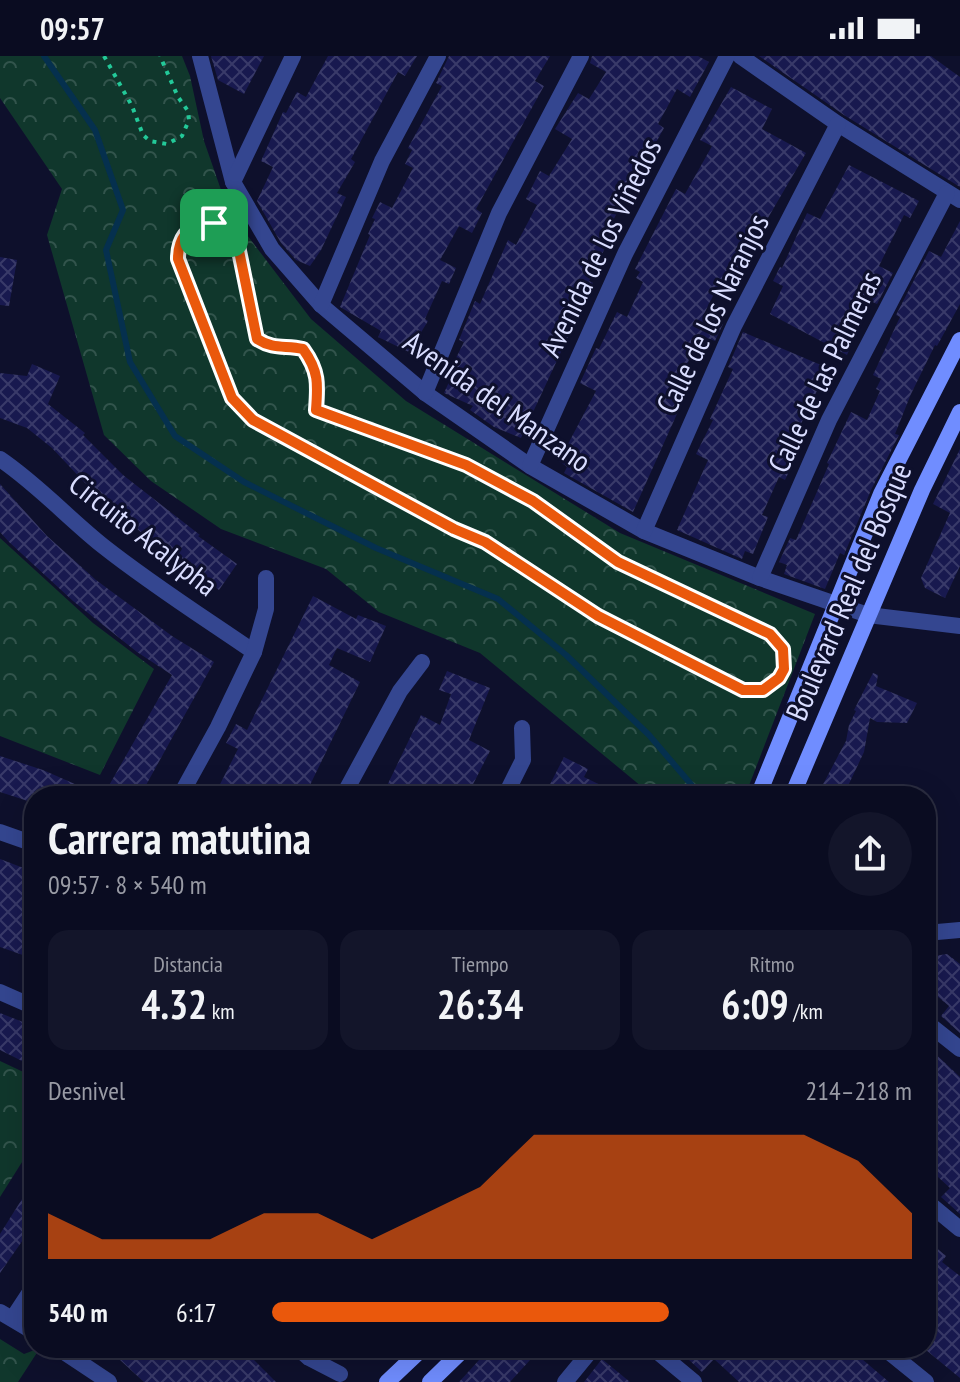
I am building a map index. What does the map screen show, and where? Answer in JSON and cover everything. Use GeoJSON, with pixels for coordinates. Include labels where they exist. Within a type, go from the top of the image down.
{"type":"FeatureCollection","features":[{"type":"Feature","properties":{"kind":"street","name":"Avenida del Manzano"},"geometry":{"type":"LineString","coordinates":[[200,56],[233,182],[272,249],[321,305],[425,393],[530,466],[644,531],[760,578],[868,615],[960,626]]}},
{"type":"Feature","properties":{"kind":"street"},"geometry":{"type":"LineString","coordinates":[[233,182],[293,56]]}},
{"type":"Feature","properties":{"kind":"street"},"geometry":{"type":"LineString","coordinates":[[321,305],[382,161],[438,56]]}},
{"type":"Feature","properties":{"kind":"street"},"geometry":{"type":"LineString","coordinates":[[425,393],[499,213],[581,56]]}},
{"type":"Feature","properties":{"kind":"street","name":"Avenida de los Viñedos"},"geometry":{"type":"LineString","coordinates":[[530,466],[625,254],[727,56]]}},
{"type":"Feature","properties":{"kind":"street"},"geometry":{"type":"LineString","coordinates":[[740,56],[838,124],[953,196]]}},
{"type":"Feature","properties":{"kind":"street","name":"Calle de los Naranjos"},"geometry":{"type":"LineString","coordinates":[[644,531],[734,326],[838,124]]}},
{"type":"Feature","properties":{"kind":"street","name":"Calle de las Palmeras"},"geometry":{"type":"LineString","coordinates":[[760,578],[829,420],[953,196]]}},
{"type":"Feature","properties":{"kind":"street","name":"Boulevard Real del Bosque"},"geometry":{"type":"LineString","coordinates":[[762,786],[881,494],[960,340]]}},
{"type":"Feature","properties":{"kind":"street","name":"Boulevard Real del Bosque"},"geometry":{"type":"LineString","coordinates":[[796,786],[922,490],[960,412]]}},
{"type":"Feature","properties":{"kind":"street","name":"Circuito Acalypha"},"geometry":{"type":"LineString","coordinates":[[0,459],[133,569],[254,652]]}},
{"type":"Feature","properties":{"kind":"street"},"geometry":{"type":"LineString","coordinates":[[185,786],[254,652],[266,609],[266,578]]}},
{"type":"Feature","properties":{"kind":"street"},"geometry":{"type":"LineString","coordinates":[[348,786],[400,691],[422,662]]}},
{"type":"Feature","properties":{"kind":"street"},"geometry":{"type":"LineString","coordinates":[[510,786],[523,760],[522,728]]}},
{"type":"Feature","properties":{"kind":"street"},"geometry":{"type":"LineString","coordinates":[[0,832],[24,840]]}},
{"type":"Feature","properties":{"kind":"street"},"geometry":{"type":"LineString","coordinates":[[936,932],[960,930]]}},
{"type":"Feature","properties":{"kind":"street"},"geometry":{"type":"LineString","coordinates":[[0,992],[24,1003]]}},
{"type":"Feature","properties":{"kind":"street"},"geometry":{"type":"LineString","coordinates":[[936,1030],[960,1049]]}},
{"type":"Feature","properties":{"kind":"street"},"geometry":{"type":"LineString","coordinates":[[936,1209],[960,1229]]}},
{"type":"Feature","properties":{"kind":"street"},"geometry":{"type":"LineString","coordinates":[[24,1296],[6,1315],[24,1326]]}},
{"type":"Feature","properties":{"kind":"street"},"geometry":{"type":"LineString","coordinates":[[73,1358],[109,1382]]}},
{"type":"Feature","properties":{"kind":"street"},"geometry":{"type":"LineString","coordinates":[[309,1358],[340,1374]]}},
{"type":"Feature","properties":{"kind":"street"},"geometry":{"type":"LineString","coordinates":[[387,1382],[412,1358]]}},
{"type":"Feature","properties":{"kind":"street"},"geometry":{"type":"LineString","coordinates":[[430,1382],[455,1358]]}},
{"type":"Feature","properties":{"kind":"street"},"geometry":{"type":"LineString","coordinates":[[565,1382],[585,1358]]}},
{"type":"Feature","properties":{"kind":"street"},"geometry":{"type":"LineString","coordinates":[[665,1358],[694,1382]]}},
{"type":"Feature","properties":{"kind":"street"},"geometry":{"type":"LineString","coordinates":[[896,1358],[926,1382]]}},
{"type":"Feature","properties":{"kind":"path"},"geometry":{"type":"LineString","coordinates":[[104,56],[132,106],[143,135],[150,141],[167,144],[182,136],[189,120],[188,111],[178,97],[160,56]]}},
{"type":"Feature","properties":{"kind":"path"},"geometry":{"type":"LineString","coordinates":[[204,223],[214,223],[232,232],[240,250],[257,339],[271,348],[290,346],[303,349],[314,365],[318,382],[316,410],[466,465],[533,501],[618,562],[770,634],[783,649],[784,669],[779,678],[763,690],[743,690],[598,616],[478,538],[454,529],[253,420],[232,398],[178,259],[181,239],[195,226],[204,223]]}},
{"type":"Feature","properties":{"kind":"green space"},"geometry":{"type":"Polygon","coordinates":[[[0,56],[182,56],[190,76],[204,141],[228,210],[311,319],[406,401],[620,533],[815,614],[749,786],[641,786],[480,653],[379,612],[326,569],[221,529],[151,481],[104,435],[47,235],[62,189],[0,98],[0,56]]]}},
{"type":"Feature","properties":{"kind":"green space"},"geometry":{"type":"Polygon","coordinates":[[[0,538],[93,623],[154,669],[100,775],[0,736],[0,538]]]}},
{"type":"Feature","properties":{"kind":"green space"},"geometry":{"type":"Polygon","coordinates":[[[0,1061],[24,1072],[24,1159],[0,1197],[0,1061]]]}},
{"type":"Feature","properties":{"kind":"green space"},"geometry":{"type":"Polygon","coordinates":[[[0,1339],[24,1354],[24,1358],[34,1358],[18,1382],[0,1382],[0,1339]]]}},
{"type":"Feature","properties":{"kind":"building"},"geometry":{"type":"Polygon","coordinates":[[[211,56],[264,56],[244,94],[218,80],[211,56]]]}},
{"type":"Feature","properties":{"kind":"building"},"geometry":{"type":"Polygon","coordinates":[[[328,56],[417,56],[405,76],[398,72],[351,159],[355,162],[337,193],[346,197],[310,266],[296,260],[281,243],[257,201],[273,167],[261,161],[283,112],[286,113],[297,92],[306,97],[328,56]]]}},
{"type":"Feature","properties":{"kind":"building"},"geometry":{"type":"Polygon","coordinates":[[[449,56],[550,56],[535,81],[544,86],[476,209],[482,213],[472,233],[459,226],[440,260],[456,268],[449,284],[442,281],[425,319],[428,321],[409,352],[378,337],[381,331],[340,307],[370,235],[375,219],[372,218],[380,202],[392,208],[413,168],[405,164],[412,150],[408,148],[442,86],[436,83],[449,56]]]}},
{"type":"Feature","properties":{"kind":"building"},"geometry":{"type":"Polygon","coordinates":[[[592,56],[698,56],[709,62],[690,97],[677,89],[658,124],[664,128],[611,224],[620,229],[610,251],[605,248],[589,281],[593,283],[521,438],[494,427],[470,410],[473,406],[444,393],[459,360],[456,358],[464,342],[459,340],[475,301],[480,304],[508,240],[516,245],[537,205],[526,199],[540,171],[549,176],[572,139],[555,129],[578,93],[589,99],[606,72],[590,63],[592,56]]]}},
{"type":"Feature","properties":{"kind":"building"},"geometry":{"type":"Polygon","coordinates":[[[759,56],[931,56],[960,77],[960,187],[844,115],[759,56]]]}},
{"type":"Feature","properties":{"kind":"building"},"geometry":{"type":"Polygon","coordinates":[[[731,87],[772,109],[762,129],[806,153],[735,274],[741,276],[732,293],[718,286],[703,316],[723,324],[715,341],[700,335],[684,371],[694,376],[633,512],[564,473],[567,467],[559,461],[596,391],[580,383],[596,348],[599,349],[617,312],[627,317],[643,282],[636,278],[640,272],[635,269],[676,189],[685,194],[712,146],[700,140],[731,87]]]}},
{"type":"Feature","properties":{"kind":"building"},"geometry":{"type":"Polygon","coordinates":[[[849,165],[919,201],[910,218],[904,215],[879,266],[893,273],[877,304],[870,301],[847,355],[770,314],[783,286],[773,281],[807,213],[820,219],[849,165]]]}},
{"type":"Feature","properties":{"kind":"building"},"geometry":{"type":"Polygon","coordinates":[[[960,221],[960,304],[911,394],[895,434],[899,435],[871,490],[844,555],[840,553],[825,589],[784,574],[787,565],[779,562],[790,538],[796,540],[851,412],[867,420],[880,391],[876,389],[881,379],[873,375],[900,317],[896,315],[929,251],[941,257],[960,221]]]}},
{"type":"Feature","properties":{"kind":"building"},"geometry":{"type":"Polygon","coordinates":[[[0,257],[17,260],[9,306],[0,305],[0,257]]]}},
{"type":"Feature","properties":{"kind":"building"},"geometry":{"type":"Polygon","coordinates":[[[743,332],[828,368],[784,459],[793,463],[785,480],[779,477],[762,515],[768,517],[753,554],[745,551],[742,559],[677,530],[708,460],[696,454],[733,369],[728,367],[743,332]]]}},
{"type":"Feature","properties":{"kind":"building"},"geometry":{"type":"Polygon","coordinates":[[[32,364],[60,376],[48,404],[85,433],[83,435],[123,475],[237,564],[219,590],[122,517],[52,448],[27,428],[0,418],[0,373],[27,376],[32,364]]]}},
{"type":"Feature","properties":{"kind":"building"},"geometry":{"type":"Polygon","coordinates":[[[960,449],[960,566],[945,598],[925,588],[921,578],[950,513],[933,504],[960,449]]]}},
{"type":"Feature","properties":{"kind":"building"},"geometry":{"type":"Polygon","coordinates":[[[0,484],[47,536],[96,580],[172,636],[214,662],[146,786],[109,786],[172,675],[137,652],[73,601],[0,532],[0,484]]]}},
{"type":"Feature","properties":{"kind":"building"},"geometry":{"type":"Polygon","coordinates":[[[313,596],[356,619],[358,615],[386,626],[370,662],[337,648],[329,665],[360,682],[309,786],[219,786],[238,749],[226,743],[236,724],[247,730],[313,596]]]}},
{"type":"Feature","properties":{"kind":"building"},"geometry":{"type":"Polygon","coordinates":[[[447,671],[490,688],[469,740],[490,751],[472,786],[387,786],[421,715],[440,725],[451,694],[439,690],[447,671]]]}},
{"type":"Feature","properties":{"kind":"building"},"geometry":{"type":"Polygon","coordinates":[[[873,673],[878,675],[876,686],[917,703],[907,723],[877,722],[870,718],[864,752],[848,786],[822,786],[846,741],[854,710],[873,673]]]}},
{"type":"Feature","properties":{"kind":"building"},"geometry":{"type":"Polygon","coordinates":[[[0,756],[79,786],[24,786],[24,800],[0,792],[0,756]]]}},
{"type":"Feature","properties":{"kind":"building"},"geometry":{"type":"Polygon","coordinates":[[[564,757],[588,769],[584,777],[602,786],[549,786],[564,757]]]}},
{"type":"Feature","properties":{"kind":"building"},"geometry":{"type":"Polygon","coordinates":[[[0,859],[24,868],[24,955],[0,947],[0,859]]]}},
{"type":"Feature","properties":{"kind":"building"},"geometry":{"type":"Polygon","coordinates":[[[947,954],[960,964],[960,1033],[941,1016],[949,1006],[936,995],[936,956],[947,954]]]}},
{"type":"Feature","properties":{"kind":"building"},"geometry":{"type":"Polygon","coordinates":[[[0,1013],[24,1022],[24,1062],[0,1050],[0,1013]]]}},
{"type":"Feature","properties":{"kind":"building"},"geometry":{"type":"Polygon","coordinates":[[[936,1054],[960,1077],[960,1214],[941,1197],[950,1188],[936,1175],[936,1054]]]}},
{"type":"Feature","properties":{"kind":"building"},"geometry":{"type":"Polygon","coordinates":[[[24,1196],[24,1238],[0,1273],[0,1234],[24,1196]]]}},
{"type":"Feature","properties":{"kind":"building"},"geometry":{"type":"Polygon","coordinates":[[[936,1248],[946,1256],[942,1262],[960,1276],[960,1378],[936,1358],[936,1248]]]}},
{"type":"Feature","properties":{"kind":"building"},"geometry":{"type":"Polygon","coordinates":[[[118,1358],[252,1358],[276,1382],[144,1382],[118,1358]]]}},
{"type":"Feature","properties":{"kind":"building"},"geometry":{"type":"Polygon","coordinates":[[[481,1358],[532,1358],[510,1382],[459,1382],[481,1358]]]}},
{"type":"Feature","properties":{"kind":"building"},"geometry":{"type":"Polygon","coordinates":[[[861,1358],[889,1382],[739,1382],[714,1359],[702,1372],[688,1359],[861,1358]]]}},
{"type":"Feature","properties":{"kind":"building"},"geometry":{"type":"Polygon","coordinates":[[[602,1359],[630,1382],[584,1382],[602,1359]]]}},
{"type":"Feature","properties":{"kind":"waterway"},"geometry":{"type":"LineString","coordinates":[[44,56],[95,130],[123,210],[106,250],[130,362],[175,436],[244,482],[376,548],[498,599],[566,655],[649,735],[692,786]]}},
{"type":"Feature","properties":{"kind":"route"},"geometry":{"type":"LineString","coordinates":[[204,223],[214,223],[232,232],[237,241],[257,339],[271,348],[290,346],[303,349],[314,365],[318,382],[316,410],[466,465],[533,501],[618,562],[770,634],[783,649],[784,669],[779,678],[763,690],[743,690],[598,616],[471,534],[454,529],[253,420],[232,398],[178,259],[181,239],[187,231],[204,223]]}}]}
